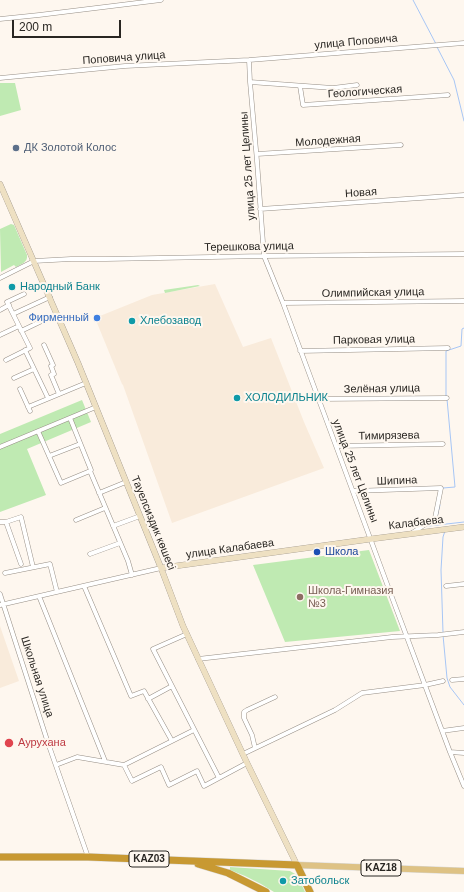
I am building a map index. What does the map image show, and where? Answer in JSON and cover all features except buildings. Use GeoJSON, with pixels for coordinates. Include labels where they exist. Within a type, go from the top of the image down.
{"type":"FeatureCollection","features":[{"type":"Feature","properties":{"kind":"highway","name":"KАZ03"},"geometry":{"type":"LineString","coordinates":[[0,857],[88,857],[297,865]]}},
{"type":"Feature","properties":{"kind":"highway","name":"KАZ03"},"geometry":{"type":"LineString","coordinates":[[189,861],[228,873],[266,892]]}},
{"type":"Feature","properties":{"kind":"highway"},"geometry":{"type":"LineString","coordinates":[[297,865],[310,892]]}},
{"type":"Feature","properties":{"kind":"main road","name":"KAZ18"},"geometry":{"type":"LineString","coordinates":[[297,865],[464,871]]}},
{"type":"Feature","properties":{"kind":"street"},"geometry":{"type":"LineString","coordinates":[[0,19],[161,0]]}},
{"type":"Feature","properties":{"kind":"street","name":"улица Поповича"},"geometry":{"type":"LineString","coordinates":[[249,60],[464,43]]}},
{"type":"Feature","properties":{"kind":"street","name":"Поповича улица"},"geometry":{"type":"LineString","coordinates":[[0,78],[125,66],[249,60]]}},
{"type":"Feature","properties":{"kind":"street","name":"улица 25 лет Целины"},"geometry":{"type":"LineString","coordinates":[[249,60],[264,256],[464,786]]}},
{"type":"Feature","properties":{"kind":"street","name":"Геологическая"},"geometry":{"type":"LineString","coordinates":[[250,82],[333,88],[357,85]]}},
{"type":"Feature","properties":{"kind":"street","name":"Геологическая"},"geometry":{"type":"LineString","coordinates":[[300,86],[303,105],[448,95]]}},
{"type":"Feature","properties":{"kind":"street","name":"Молодежная"},"geometry":{"type":"LineString","coordinates":[[256,154],[401,145]]}},
{"type":"Feature","properties":{"kind":"street","name":"Тауелсиздик көшесі"},"geometry":{"type":"LineString","coordinates":[[0,184],[50,297],[96,407],[187,634],[247,763],[297,865]]}},
{"type":"Feature","properties":{"kind":"street","name":"Новая"},"geometry":{"type":"LineString","coordinates":[[260,209],[464,196]]}},
{"type":"Feature","properties":{"kind":"street","name":"Терешкова улица"},"geometry":{"type":"LineString","coordinates":[[34,261],[71,259],[464,254]]}},
{"type":"Feature","properties":{"kind":"street"},"geometry":{"type":"LineString","coordinates":[[0,278],[34,261]]}},
{"type":"Feature","properties":{"kind":"street"},"geometry":{"type":"LineString","coordinates":[[6,360],[30,348],[7,302],[24,294]]}},
{"type":"Feature","properties":{"kind":"street"},"geometry":{"type":"LineString","coordinates":[[13,314],[50,297]]}},
{"type":"Feature","properties":{"kind":"street","name":"Олимпийская улица"},"geometry":{"type":"LineString","coordinates":[[283,303],[464,301]]}},
{"type":"Feature","properties":{"kind":"street"},"geometry":{"type":"LineString","coordinates":[[0,310],[9,305]]}},
{"type":"Feature","properties":{"kind":"street"},"geometry":{"type":"LineString","coordinates":[[21,331],[44,320]]}},
{"type":"Feature","properties":{"kind":"street"},"geometry":{"type":"LineString","coordinates":[[0,335],[19,326]]}},
{"type":"Feature","properties":{"kind":"street"},"geometry":{"type":"LineString","coordinates":[[44,345],[52,365],[54,374],[51,375],[59,394]]}},
{"type":"Feature","properties":{"kind":"street","name":"Парковая улица"},"geometry":{"type":"LineString","coordinates":[[300,351],[448,348]]}},
{"type":"Feature","properties":{"kind":"street"},"geometry":{"type":"LineString","coordinates":[[25,350],[48,398]]}},
{"type":"Feature","properties":{"kind":"street"},"geometry":{"type":"LineString","coordinates":[[14,378],[34,369]]}},
{"type":"Feature","properties":{"kind":"street"},"geometry":{"type":"LineString","coordinates":[[20,389],[29,409],[48,398],[86,383]]}},
{"type":"Feature","properties":{"kind":"street","name":"Зелёная улица"},"geometry":{"type":"LineString","coordinates":[[318,399],[446,398]]}},
{"type":"Feature","properties":{"kind":"street"},"geometry":{"type":"LineString","coordinates":[[0,447],[96,407]]}},
{"type":"Feature","properties":{"kind":"street"},"geometry":{"type":"LineString","coordinates":[[70,418],[105,508],[128,561],[132,575]]}},
{"type":"Feature","properties":{"kind":"street"},"geometry":{"type":"LineString","coordinates":[[38,431],[61,483],[90,471]]}},
{"type":"Feature","properties":{"kind":"street"},"geometry":{"type":"LineString","coordinates":[[49,456],[80,444]]}},
{"type":"Feature","properties":{"kind":"street","name":"Тимирязева"},"geometry":{"type":"LineString","coordinates":[[336,446],[443,444]]}},
{"type":"Feature","properties":{"kind":"street"},"geometry":{"type":"LineString","coordinates":[[99,493],[126,482]]}},
{"type":"Feature","properties":{"kind":"street","name":"Шипина"},"geometry":{"type":"LineString","coordinates":[[353,491],[441,488],[435,518],[411,534]]}},
{"type":"Feature","properties":{"kind":"street"},"geometry":{"type":"LineString","coordinates":[[76,520],[105,508]]}},
{"type":"Feature","properties":{"kind":"street"},"geometry":{"type":"LineString","coordinates":[[113,526],[140,516]]}},
{"type":"Feature","properties":{"kind":"street"},"geometry":{"type":"LineString","coordinates":[[0,522],[6,522],[21,517],[33,567]]}},
{"type":"Feature","properties":{"kind":"street"},"geometry":{"type":"LineString","coordinates":[[6,522],[21,564]]}},
{"type":"Feature","properties":{"kind":"street","name":"Калабаева"},"geometry":{"type":"LineString","coordinates":[[371,539],[464,527]]}},
{"type":"Feature","properties":{"kind":"street","name":"улица Калабаева"},"geometry":{"type":"LineString","coordinates":[[2,605],[161,568],[371,539]]}},
{"type":"Feature","properties":{"kind":"street"},"geometry":{"type":"LineString","coordinates":[[90,554],[120,543]]}},
{"type":"Feature","properties":{"kind":"street"},"geometry":{"type":"LineString","coordinates":[[5,574],[50,564],[57,592]]}},
{"type":"Feature","properties":{"kind":"street"},"geometry":{"type":"LineString","coordinates":[[446,586],[464,584]]}},
{"type":"Feature","properties":{"kind":"street"},"geometry":{"type":"LineString","coordinates":[[84,586],[131,696],[144,691],[172,741]]}},
{"type":"Feature","properties":{"kind":"street","name":"Школьная улица"},"geometry":{"type":"LineString","coordinates":[[0,594],[2,605],[88,857]]}},
{"type":"Feature","properties":{"kind":"street"},"geometry":{"type":"LineString","coordinates":[[39,596],[104,761]]}},
{"type":"Feature","properties":{"kind":"street"},"geometry":{"type":"LineString","coordinates":[[198,659],[392,638],[464,632]]}},
{"type":"Feature","properties":{"kind":"street"},"geometry":{"type":"LineString","coordinates":[[187,634],[153,649],[219,778]]}},
{"type":"Feature","properties":{"kind":"street"},"geometry":{"type":"LineString","coordinates":[[452,680],[464,679]]}},
{"type":"Feature","properties":{"kind":"street"},"geometry":{"type":"LineString","coordinates":[[243,754],[334,710],[362,693],[425,686],[444,681]]}},
{"type":"Feature","properties":{"kind":"street"},"geometry":{"type":"LineString","coordinates":[[148,699],[172,686]]}},
{"type":"Feature","properties":{"kind":"street"},"geometry":{"type":"LineString","coordinates":[[255,748],[252,735],[244,718],[244,712],[275,697]]}},
{"type":"Feature","properties":{"kind":"street"},"geometry":{"type":"LineString","coordinates":[[442,731],[464,728]]}},
{"type":"Feature","properties":{"kind":"street"},"geometry":{"type":"LineString","coordinates":[[56,764],[76,757],[124,765],[194,730]]}},
{"type":"Feature","properties":{"kind":"street"},"geometry":{"type":"LineString","coordinates":[[450,752],[464,754]]}},
{"type":"Feature","properties":{"kind":"street"},"geometry":{"type":"LineString","coordinates":[[124,765],[132,781],[161,767],[169,785],[198,771],[204,786],[247,763]]}},
{"type":"Feature","properties":{"kind":"shaded area"},"geometry":{"type":"Polygon","coordinates":[[[215,284],[243,347],[271,338],[324,468],[172,523],[123,385],[95,318],[152,295],[215,284]]]}},
{"type":"Feature","properties":{"kind":"shaded area"},"geometry":{"type":"Polygon","coordinates":[[[0,626],[19,681],[0,688],[0,626]]]}},
{"type":"Feature","properties":{"kind":"green space"},"geometry":{"type":"Polygon","coordinates":[[[0,83],[15,83],[21,110],[0,116],[0,83]]]}},
{"type":"Feature","properties":{"kind":"green space"},"geometry":{"type":"Polygon","coordinates":[[[11,224],[14,225],[27,257],[26,261],[22,264],[16,267],[14,265],[1,272],[0,229],[11,224]]]}},
{"type":"Feature","properties":{"kind":"green space"},"geometry":{"type":"Polygon","coordinates":[[[198,285],[200,286],[165,293],[164,290],[198,285]]]}},
{"type":"Feature","properties":{"kind":"green space"},"geometry":{"type":"Polygon","coordinates":[[[82,400],[91,422],[27,449],[46,495],[0,512],[0,434],[82,400]]]}},
{"type":"Feature","properties":{"kind":"green space"},"geometry":{"type":"Polygon","coordinates":[[[369,550],[400,631],[285,642],[253,565],[369,550]]]}},
{"type":"Feature","properties":{"kind":"green space"},"geometry":{"type":"Polygon","coordinates":[[[230,867],[290,871],[297,875],[305,892],[274,892],[245,876],[230,870],[230,867]]]}},
{"type":"Feature","properties":{"kind":"waterway"},"geometry":{"type":"LineString","coordinates":[[413,0],[436,44]]}},
{"type":"Feature","properties":{"kind":"waterway"},"geometry":{"type":"LineString","coordinates":[[437,47],[454,80],[464,121]]}},
{"type":"Feature","properties":{"kind":"waterway"},"geometry":{"type":"LineString","coordinates":[[446,396],[446,351],[461,346],[462,329],[464,328]]}},
{"type":"Feature","properties":{"kind":"waterway"},"geometry":{"type":"LineString","coordinates":[[443,488],[455,487],[447,399]]}},
{"type":"Feature","properties":{"kind":"waterway"},"geometry":{"type":"LineString","coordinates":[[437,517],[440,505]]}},
{"type":"Feature","properties":{"kind":"waterway"},"geometry":{"type":"LineString","coordinates":[[428,526],[432,522]]}},
{"type":"Feature","properties":{"kind":"waterway"},"geometry":{"type":"LineString","coordinates":[[429,526],[464,522]]}},
{"type":"Feature","properties":{"kind":"waterway"},"geometry":{"type":"LineString","coordinates":[[443,632],[441,570],[443,537],[445,531]]}},
{"type":"Feature","properties":{"kind":"waterway"},"geometry":{"type":"LineString","coordinates":[[443,635],[447,678],[450,687],[464,705]]}},
{"type":"Feature","properties":{"kind":"place","name":"ДК Золотой Колос"},"geometry":{"type":"Point","coordinates":[16,148]}},
{"type":"Feature","properties":{"kind":"place","name":"Народный Банк"},"geometry":{"type":"Point","coordinates":[12,287]}},
{"type":"Feature","properties":{"kind":"place","name":"Фирменный"},"geometry":{"type":"Point","coordinates":[97,318]}},
{"type":"Feature","properties":{"kind":"place","name":"Хлебозавод"},"geometry":{"type":"Point","coordinates":[132,321]}},
{"type":"Feature","properties":{"kind":"place","name":"ХОЛОДИЛЬНИК"},"geometry":{"type":"Point","coordinates":[237,398]}},
{"type":"Feature","properties":{"kind":"place","name":"Школа"},"geometry":{"type":"Point","coordinates":[317,552]}},
{"type":"Feature","properties":{"kind":"place","name":"Школа-Гимназия №3"},"geometry":{"type":"Point","coordinates":[300,597]}},
{"type":"Feature","properties":{"kind":"place","name":"Аурухана"},"geometry":{"type":"Point","coordinates":[9,743]}},
{"type":"Feature","properties":{"kind":"place","name":"Затобольск"},"geometry":{"type":"Point","coordinates":[283,881]}}]}
